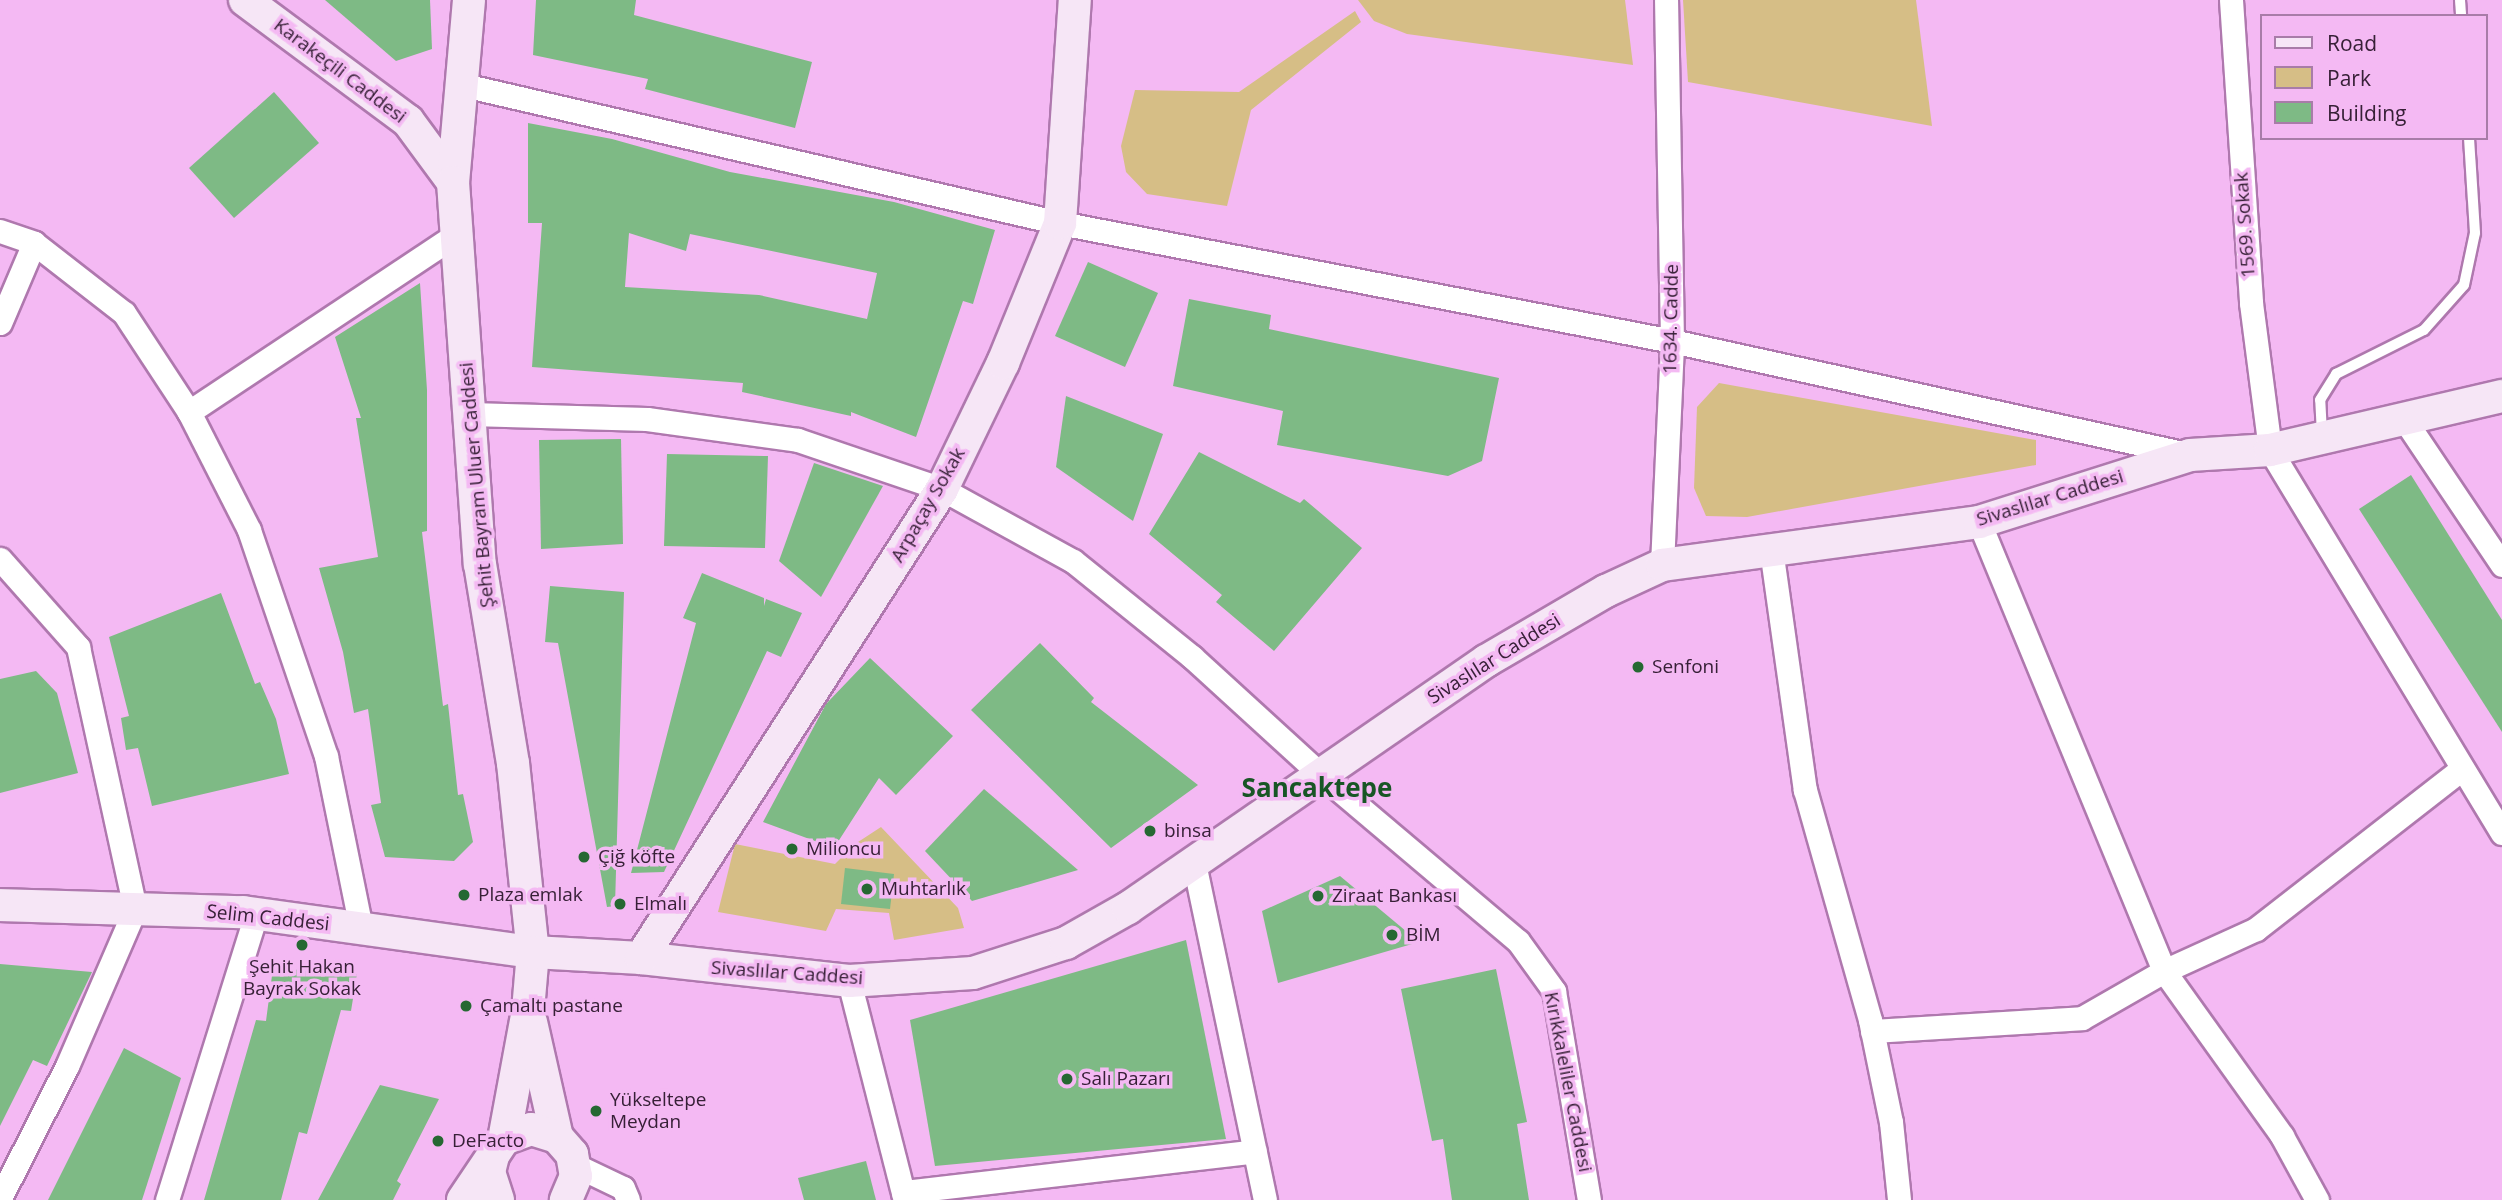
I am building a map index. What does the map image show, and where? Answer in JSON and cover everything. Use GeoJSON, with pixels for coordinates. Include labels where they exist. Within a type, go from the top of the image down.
{"type":"FeatureCollection","features":[{"type":"Feature","properties":{"kind":"main road","name":"Karakeçili Caddesi"},"geometry":{"type":"LineString","coordinates":[[245,0],[408,121],[453,182]]}},
{"type":"Feature","properties":{"kind":"main road","name":"Şehit Bayram Uluer Caddesi"},"geometry":{"type":"LineString","coordinates":[[469,0],[459,84],[453,182],[480,564],[513,763],[533,952],[528,1010]]}},
{"type":"Feature","properties":{"kind":"main road","name":"Arpaçay Sokak"},"geometry":{"type":"LineString","coordinates":[[641,958],[942,489],[1003,363],[1060,223],[1076,0]]}},
{"type":"Feature","properties":{"kind":"main road","name":"Sivaslılar Caddesi"},"geometry":{"type":"LineString","coordinates":[[533,952],[641,958],[849,981],[973,973],[1066,943],[1128,908],[1319,773],[1486,661],[1606,591],[1662,565],[1979,522],[2190,455],[2270,450],[2502,396]]}},
{"type":"Feature","properties":{"kind":"main road","name":"Selim Caddesi"},"geometry":{"type":"LineString","coordinates":[[0,905],[256,914],[533,952]]}},
{"type":"Feature","properties":{"kind":"main road"},"geometry":{"type":"LineString","coordinates":[[528,1010],[557,1137],[575,1165],[569,1199]]}},
{"type":"Feature","properties":{"kind":"main road"},"geometry":{"type":"LineString","coordinates":[[495,1199],[489,1172],[500,1143],[528,1010]]}},
{"type":"Feature","properties":{"kind":"main road"},"geometry":{"type":"LineString","coordinates":[[463,1200],[500,1143],[531,1129],[557,1137]]}},
{"type":"Feature","properties":{"kind":"street","name":"1634. Cadde"},"geometry":{"type":"LineString","coordinates":[[1662,565],[1672,341],[1670,72],[1666,0]]}},
{"type":"Feature","properties":{"kind":"street","name":"1569. Sokak"},"geometry":{"type":"LineString","coordinates":[[2231,0],[2251,303],[2270,450]]}},
{"type":"Feature","properties":{"kind":"street"},"geometry":{"type":"LineString","coordinates":[[459,84],[1060,223],[1672,341],[2190,455]]}},
{"type":"Feature","properties":{"kind":"street"},"geometry":{"type":"LineString","coordinates":[[0,231],[34,243],[124,313],[189,412],[249,530],[327,756],[362,928]]}},
{"type":"Feature","properties":{"kind":"street"},"geometry":{"type":"LineString","coordinates":[[189,412],[457,234]]}},
{"type":"Feature","properties":{"kind":"street"},"geometry":{"type":"LineString","coordinates":[[0,323],[34,243]]}},
{"type":"Feature","properties":{"kind":"street","name":"Kırıkkaleliler Caddesi"},"geometry":{"type":"LineString","coordinates":[[470,414],[646,419],[798,440],[942,489],[1073,561],[1192,657],[1319,773],[1518,941],[1554,991],[1589,1200]]}},
{"type":"Feature","properties":{"kind":"street"},"geometry":{"type":"LineString","coordinates":[[2404,419],[2502,565]]}},
{"type":"Feature","properties":{"kind":"street"},"geometry":{"type":"LineString","coordinates":[[2270,450],[2460,770],[2502,833]]}},
{"type":"Feature","properties":{"kind":"street"},"geometry":{"type":"LineString","coordinates":[[1979,522],[2164,971],[2282,1136],[2315,1200]]}},
{"type":"Feature","properties":{"kind":"street"},"geometry":{"type":"LineString","coordinates":[[1771,549],[1805,790],[1872,1031],[1891,1122],[1899,1200]]}},
{"type":"Feature","properties":{"kind":"street"},"geometry":{"type":"LineString","coordinates":[[0,559],[78,647],[135,909],[67,1066],[0,1198]]}},
{"type":"Feature","properties":{"kind":"street"},"geometry":{"type":"LineString","coordinates":[[1872,1031],[2082,1018],[2164,971],[2256,929],[2460,770]]}},
{"type":"Feature","properties":{"kind":"street"},"geometry":{"type":"LineString","coordinates":[[1194,863],[1265,1200]]}},
{"type":"Feature","properties":{"kind":"street"},"geometry":{"type":"LineString","coordinates":[[167,1200],[256,914]]}},
{"type":"Feature","properties":{"kind":"street"},"geometry":{"type":"LineString","coordinates":[[849,981],[904,1196],[1255,1151]]}},
{"type":"Feature","properties":{"kind":"street"},"geometry":{"type":"LineString","coordinates":[[575,1165],[623,1188],[628,1200]]}},
{"type":"Feature","properties":{"kind":"lane"},"geometry":{"type":"LineString","coordinates":[[2323,437],[2320,400],[2336,374],[2424,330],[2464,285],[2475,233],[2469,140]]}},
{"type":"Feature","properties":{"kind":"green space"},"geometry":{"type":"Polygon","coordinates":[[[1358,0],[1625,0],[1633,65],[1407,34],[1374,21],[1358,0]]]}},
{"type":"Feature","properties":{"kind":"green space"},"geometry":{"type":"Polygon","coordinates":[[[1683,0],[1916,0],[1932,126],[1688,82],[1683,0]]]}},
{"type":"Feature","properties":{"kind":"green space"},"geometry":{"type":"Polygon","coordinates":[[[1355,11],[1361,22],[1251,110],[1227,206],[1147,194],[1126,172],[1121,146],[1135,90],[1239,92],[1355,11]]]}},
{"type":"Feature","properties":{"kind":"green space"},"geometry":{"type":"Polygon","coordinates":[[[1719,383],[2036,440],[2036,465],[1747,517],[1706,516],[1694,488],[1697,407],[1719,383]]]}},
{"type":"Feature","properties":{"kind":"green space"},"geometry":{"type":"Polygon","coordinates":[[[881,827],[958,908],[964,928],[894,940],[889,913],[836,909],[826,931],[718,912],[735,844],[835,864],[855,844],[881,827]]]}},
{"type":"Feature","properties":{"kind":"building"},"geometry":{"type":"Polygon","coordinates":[[[325,0],[430,0],[432,49],[396,61],[325,0]]]}},
{"type":"Feature","properties":{"kind":"building"},"geometry":{"type":"Polygon","coordinates":[[[536,0],[636,0],[634,15],[812,62],[795,128],[645,89],[648,79],[533,55],[536,0]]]}},
{"type":"Feature","properties":{"kind":"building"},"geometry":{"type":"Polygon","coordinates":[[[274,92],[319,143],[234,218],[189,168],[274,92]]]}},
{"type":"Feature","properties":{"kind":"building"},"geometry":{"type":"Polygon","coordinates":[[[528,123],[612,139],[730,172],[894,202],[995,230],[973,304],[963,301],[916,437],[851,412],[851,416],[742,392],[743,383],[532,367],[542,223],[528,223],[528,123]],[[629,233],[625,287],[759,295],[867,319],[877,273],[690,234],[686,251],[629,233]]]}},
{"type":"Feature","properties":{"kind":"building"},"geometry":{"type":"Polygon","coordinates":[[[1088,262],[1158,293],[1125,367],[1055,336],[1088,262]]]}},
{"type":"Feature","properties":{"kind":"building"},"geometry":{"type":"Polygon","coordinates":[[[420,283],[427,390],[427,531],[422,532],[443,706],[448,704],[458,795],[463,794],[473,842],[454,861],[385,857],[371,805],[381,803],[368,709],[354,713],[343,652],[319,568],[378,557],[356,418],[361,418],[335,337],[420,283]]]}},
{"type":"Feature","properties":{"kind":"building"},"geometry":{"type":"Polygon","coordinates":[[[1189,299],[1271,315],[1269,329],[1499,378],[1482,461],[1448,476],[1277,445],[1283,411],[1173,386],[1189,299]]]}},
{"type":"Feature","properties":{"kind":"building"},"geometry":{"type":"Polygon","coordinates":[[[1066,396],[1163,434],[1133,521],[1056,467],[1066,396]]]}},
{"type":"Feature","properties":{"kind":"building"},"geometry":{"type":"Polygon","coordinates":[[[621,439],[623,544],[541,549],[539,440],[621,439]]]}},
{"type":"Feature","properties":{"kind":"building"},"geometry":{"type":"Polygon","coordinates":[[[1199,452],[1300,503],[1304,499],[1362,548],[1274,651],[1216,602],[1222,595],[1149,534],[1199,452]]]}},
{"type":"Feature","properties":{"kind":"building"},"geometry":{"type":"Polygon","coordinates":[[[667,454],[768,456],[765,548],[664,546],[667,454]]]}},
{"type":"Feature","properties":{"kind":"building"},"geometry":{"type":"Polygon","coordinates":[[[814,463],[883,486],[821,597],[779,561],[814,463]]]}},
{"type":"Feature","properties":{"kind":"building"},"geometry":{"type":"Polygon","coordinates":[[[2411,475],[2502,620],[2502,732],[2359,509],[2411,475]]]}},
{"type":"Feature","properties":{"kind":"building"},"geometry":{"type":"Polygon","coordinates":[[[702,573],[764,598],[764,606],[766,599],[802,613],[781,657],[767,651],[664,872],[631,873],[696,623],[683,618],[702,573]]]}},
{"type":"Feature","properties":{"kind":"building"},"geometry":{"type":"Polygon","coordinates":[[[550,586],[624,592],[615,906],[607,907],[558,643],[545,642],[550,586]]]}},
{"type":"Feature","properties":{"kind":"building"},"geometry":{"type":"Polygon","coordinates":[[[221,593],[255,684],[260,682],[276,719],[289,774],[152,806],[138,748],[126,750],[121,718],[129,716],[109,637],[221,593]]]}},
{"type":"Feature","properties":{"kind":"building"},"geometry":{"type":"Polygon","coordinates":[[[1040,643],[1094,698],[1091,702],[1198,785],[1111,848],[971,710],[1040,643]]]}},
{"type":"Feature","properties":{"kind":"building"},"geometry":{"type":"Polygon","coordinates":[[[870,658],[953,736],[896,795],[879,778],[834,848],[763,822],[826,704],[870,658]]]}},
{"type":"Feature","properties":{"kind":"building"},"geometry":{"type":"Polygon","coordinates":[[[36,671],[57,693],[78,773],[0,793],[0,679],[36,671]]]}},
{"type":"Feature","properties":{"kind":"building"},"geometry":{"type":"Polygon","coordinates":[[[984,789],[1078,870],[972,901],[925,851],[984,789]]]}},
{"type":"Feature","properties":{"kind":"building","name":"Muhtarlık"},"geometry":{"type":"Polygon","coordinates":[[[845,868],[894,874],[890,909],[841,904],[845,868]]]}},
{"type":"Feature","properties":{"kind":"building"},"geometry":{"type":"Polygon","coordinates":[[[1340,876],[1419,942],[1278,983],[1262,911],[1340,876]]]}},
{"type":"Feature","properties":{"kind":"building","name":"Salı Pazarı"},"geometry":{"type":"Polygon","coordinates":[[[1186,940],[1226,1139],[935,1166],[910,1020],[1186,940]]]}},
{"type":"Feature","properties":{"kind":"building"},"geometry":{"type":"Polygon","coordinates":[[[0,964],[92,972],[47,1066],[33,1060],[0,1126],[0,964]]]}},
{"type":"Feature","properties":{"kind":"building"},"geometry":{"type":"Polygon","coordinates":[[[273,968],[357,974],[351,1011],[341,1010],[307,1134],[299,1132],[281,1200],[204,1200],[256,1020],[266,1021],[273,968]]]}},
{"type":"Feature","properties":{"kind":"building"},"geometry":{"type":"Polygon","coordinates":[[[1496,969],[1527,1122],[1517,1124],[1529,1200],[1452,1200],[1443,1139],[1432,1141],[1401,989],[1496,969]]]}},
{"type":"Feature","properties":{"kind":"building"},"geometry":{"type":"Polygon","coordinates":[[[124,1048],[181,1078],[142,1200],[48,1200],[124,1048]]]}},
{"type":"Feature","properties":{"kind":"building"},"geometry":{"type":"Polygon","coordinates":[[[380,1085],[439,1099],[397,1181],[401,1184],[393,1200],[318,1200],[380,1085]]]}},
{"type":"Feature","properties":{"kind":"building"},"geometry":{"type":"Polygon","coordinates":[[[866,1161],[876,1200],[804,1200],[798,1178],[866,1161]]]}},
{"type":"Feature","properties":{"kind":"place","name":"Senfoni"},"geometry":{"type":"Point","coordinates":[1638,667]}},
{"type":"Feature","properties":{"kind":"place","name":"binsa"},"geometry":{"type":"Point","coordinates":[1150,831]}},
{"type":"Feature","properties":{"kind":"place","name":"Milioncu"},"geometry":{"type":"Point","coordinates":[792,849]}},
{"type":"Feature","properties":{"kind":"place","name":"Çiğ köfte"},"geometry":{"type":"Point","coordinates":[584,857]}},
{"type":"Feature","properties":{"kind":"place","name":"Muhtarlık"},"geometry":{"type":"Point","coordinates":[867,889]}},
{"type":"Feature","properties":{"kind":"place","name":"Plaza emlak"},"geometry":{"type":"Point","coordinates":[464,895]}},
{"type":"Feature","properties":{"kind":"place","name":"Ziraat Bankası"},"geometry":{"type":"Point","coordinates":[1318,896]}},
{"type":"Feature","properties":{"kind":"place","name":"Elmalı"},"geometry":{"type":"Point","coordinates":[620,904]}},
{"type":"Feature","properties":{"kind":"place","name":"BİM"},"geometry":{"type":"Point","coordinates":[1392,935]}},
{"type":"Feature","properties":{"kind":"place","name":"Şehit Hakan Bayrak Sokak"},"geometry":{"type":"Point","coordinates":[302,945]}},
{"type":"Feature","properties":{"kind":"place","name":"Çamaltı pastane"},"geometry":{"type":"Point","coordinates":[466,1006]}},
{"type":"Feature","properties":{"kind":"place","name":"Salı Pazarı"},"geometry":{"type":"Point","coordinates":[1067,1079]}},
{"type":"Feature","properties":{"kind":"place","name":"Yükseltepe Meydan"},"geometry":{"type":"Point","coordinates":[596,1111]}},
{"type":"Feature","properties":{"kind":"place","name":"DeFacto"},"geometry":{"type":"Point","coordinates":[438,1141]}},
{"type":"Feature","properties":{"kind":"district","name":"Sancaktepe"},"geometry":{"type":"Point","coordinates":[1317,788]}}]}
